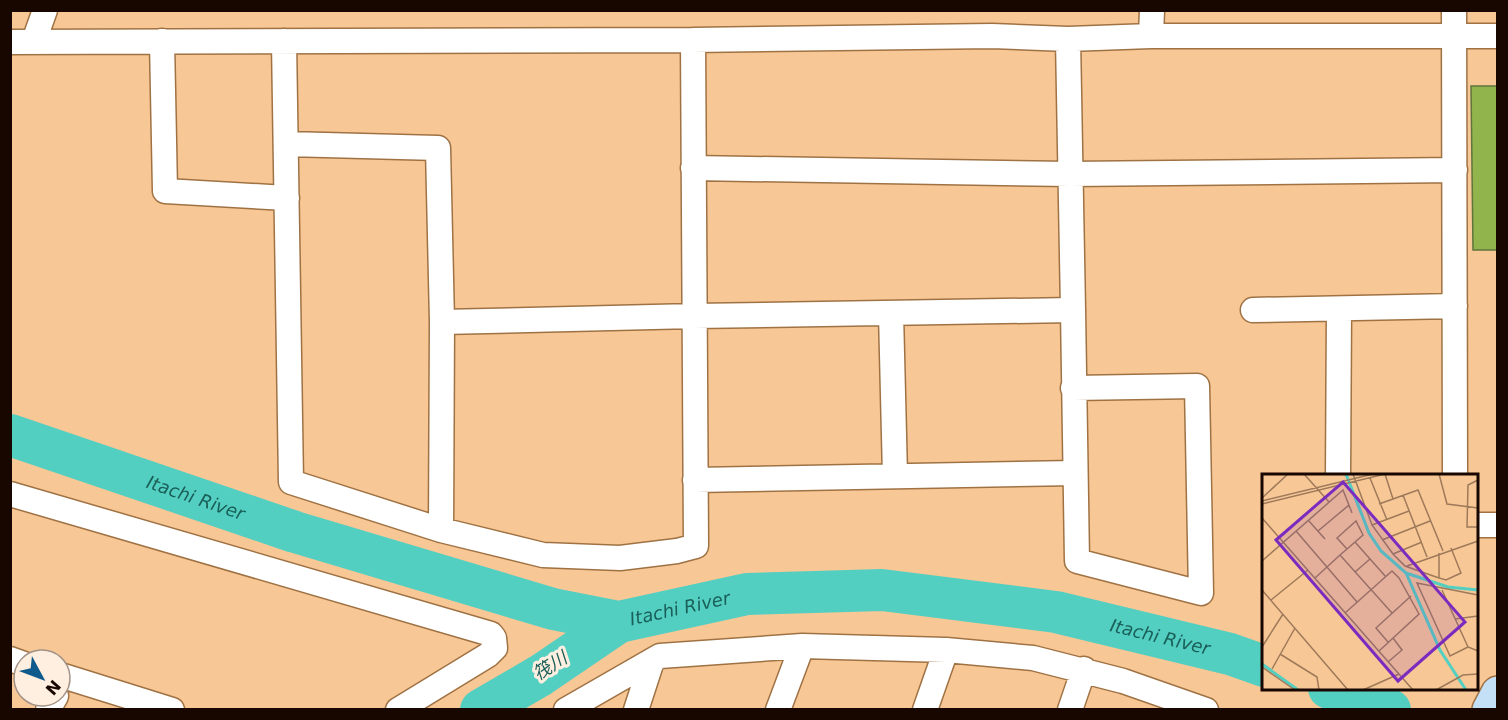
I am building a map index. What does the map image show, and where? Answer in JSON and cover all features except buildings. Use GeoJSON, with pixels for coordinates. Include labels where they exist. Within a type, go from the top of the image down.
{"type":"FeatureCollection","features":[{"type":"Feature","properties":{"kind":"street"},"geometry":{"type":"LineString","coordinates":[[22,42],[45,10]]}},
{"type":"Feature","properties":{"kind":"street"},"geometry":{"type":"LineString","coordinates":[[1151,36],[1152,10]]}},
{"type":"Feature","properties":{"kind":"street"},"geometry":{"type":"LineString","coordinates":[[1454,10],[1455,474]]}},
{"type":"Feature","properties":{"kind":"street"},"geometry":{"type":"LineString","coordinates":[[22,42],[693,40],[992,36],[1068,39],[1151,36],[1497,36]]}},
{"type":"Feature","properties":{"kind":"street"},"geometry":{"type":"LineString","coordinates":[[1068,39],[1074,310],[1074,388],[1075,473],[1077,561],[1201,593],[1197,386],[1074,388]]}},
{"type":"Feature","properties":{"kind":"street"},"geometry":{"type":"LineString","coordinates":[[284,41],[291,482],[441,530],[543,555],[620,558],[677,551],[696,546],[693,40]]}},
{"type":"Feature","properties":{"kind":"street"},"geometry":{"type":"LineString","coordinates":[[162,41],[165,191],[287,198]]}},
{"type":"Feature","properties":{"kind":"street"},"geometry":{"type":"LineString","coordinates":[[287,144],[438,148],[442,322],[441,530]]}},
{"type":"Feature","properties":{"kind":"street"},"geometry":{"type":"LineString","coordinates":[[693,168],[1070,174],[1455,170]]}},
{"type":"Feature","properties":{"kind":"street"},"geometry":{"type":"LineString","coordinates":[[1253,310],[1455,306]]}},
{"type":"Feature","properties":{"kind":"street"},"geometry":{"type":"LineString","coordinates":[[1338,474],[1340,309]]}},
{"type":"Feature","properties":{"kind":"street"},"geometry":{"type":"LineString","coordinates":[[442,322],[1074,310]]}},
{"type":"Feature","properties":{"kind":"street"},"geometry":{"type":"LineString","coordinates":[[891,313],[896,476]]}},
{"type":"Feature","properties":{"kind":"street"},"geometry":{"type":"LineString","coordinates":[[695,480],[1075,473]]}},
{"type":"Feature","properties":{"kind":"street"},"geometry":{"type":"LineString","coordinates":[[10,494],[491,634],[495,638],[495,648],[489,655],[398,710]]}},
{"type":"Feature","properties":{"kind":"street"},"geometry":{"type":"LineString","coordinates":[[1478,525],[1497,525]]}},
{"type":"Feature","properties":{"kind":"street"},"geometry":{"type":"LineString","coordinates":[[778,710],[802,646]]}},
{"type":"Feature","properties":{"kind":"street"},"geometry":{"type":"LineString","coordinates":[[566,710],[660,656],[802,646],[946,650],[1033,658],[1084,669],[1206,710]]}},
{"type":"Feature","properties":{"kind":"street"},"geometry":{"type":"LineString","coordinates":[[925,710],[946,650]]}},
{"type":"Feature","properties":{"kind":"street"},"geometry":{"type":"LineString","coordinates":[[636,710],[652,661]]}},
{"type":"Feature","properties":{"kind":"street"},"geometry":{"type":"LineString","coordinates":[[1070,710],[1084,669]]}},
{"type":"Feature","properties":{"kind":"street"},"geometry":{"type":"LineString","coordinates":[[72,687],[172,710]]}},
{"type":"Feature","properties":{"kind":"waterway","name":"Itachi River"},"geometry":{"type":"LineString","coordinates":[[10,435],[295,532],[553,609],[619,622],[747,594],[882,590],[1056,612],[1230,654],[1262,665]]}},
{"type":"Feature","properties":{"kind":"waterway","name":"筏川"},"geometry":{"type":"LineString","coordinates":[[481,710],[541,675],[619,622]]}},
{"type":"Feature","properties":{"kind":"waterway","name":"Itachi River"},"geometry":{"type":"LineString","coordinates":[[1335,690],[1390,710]]}}]}
